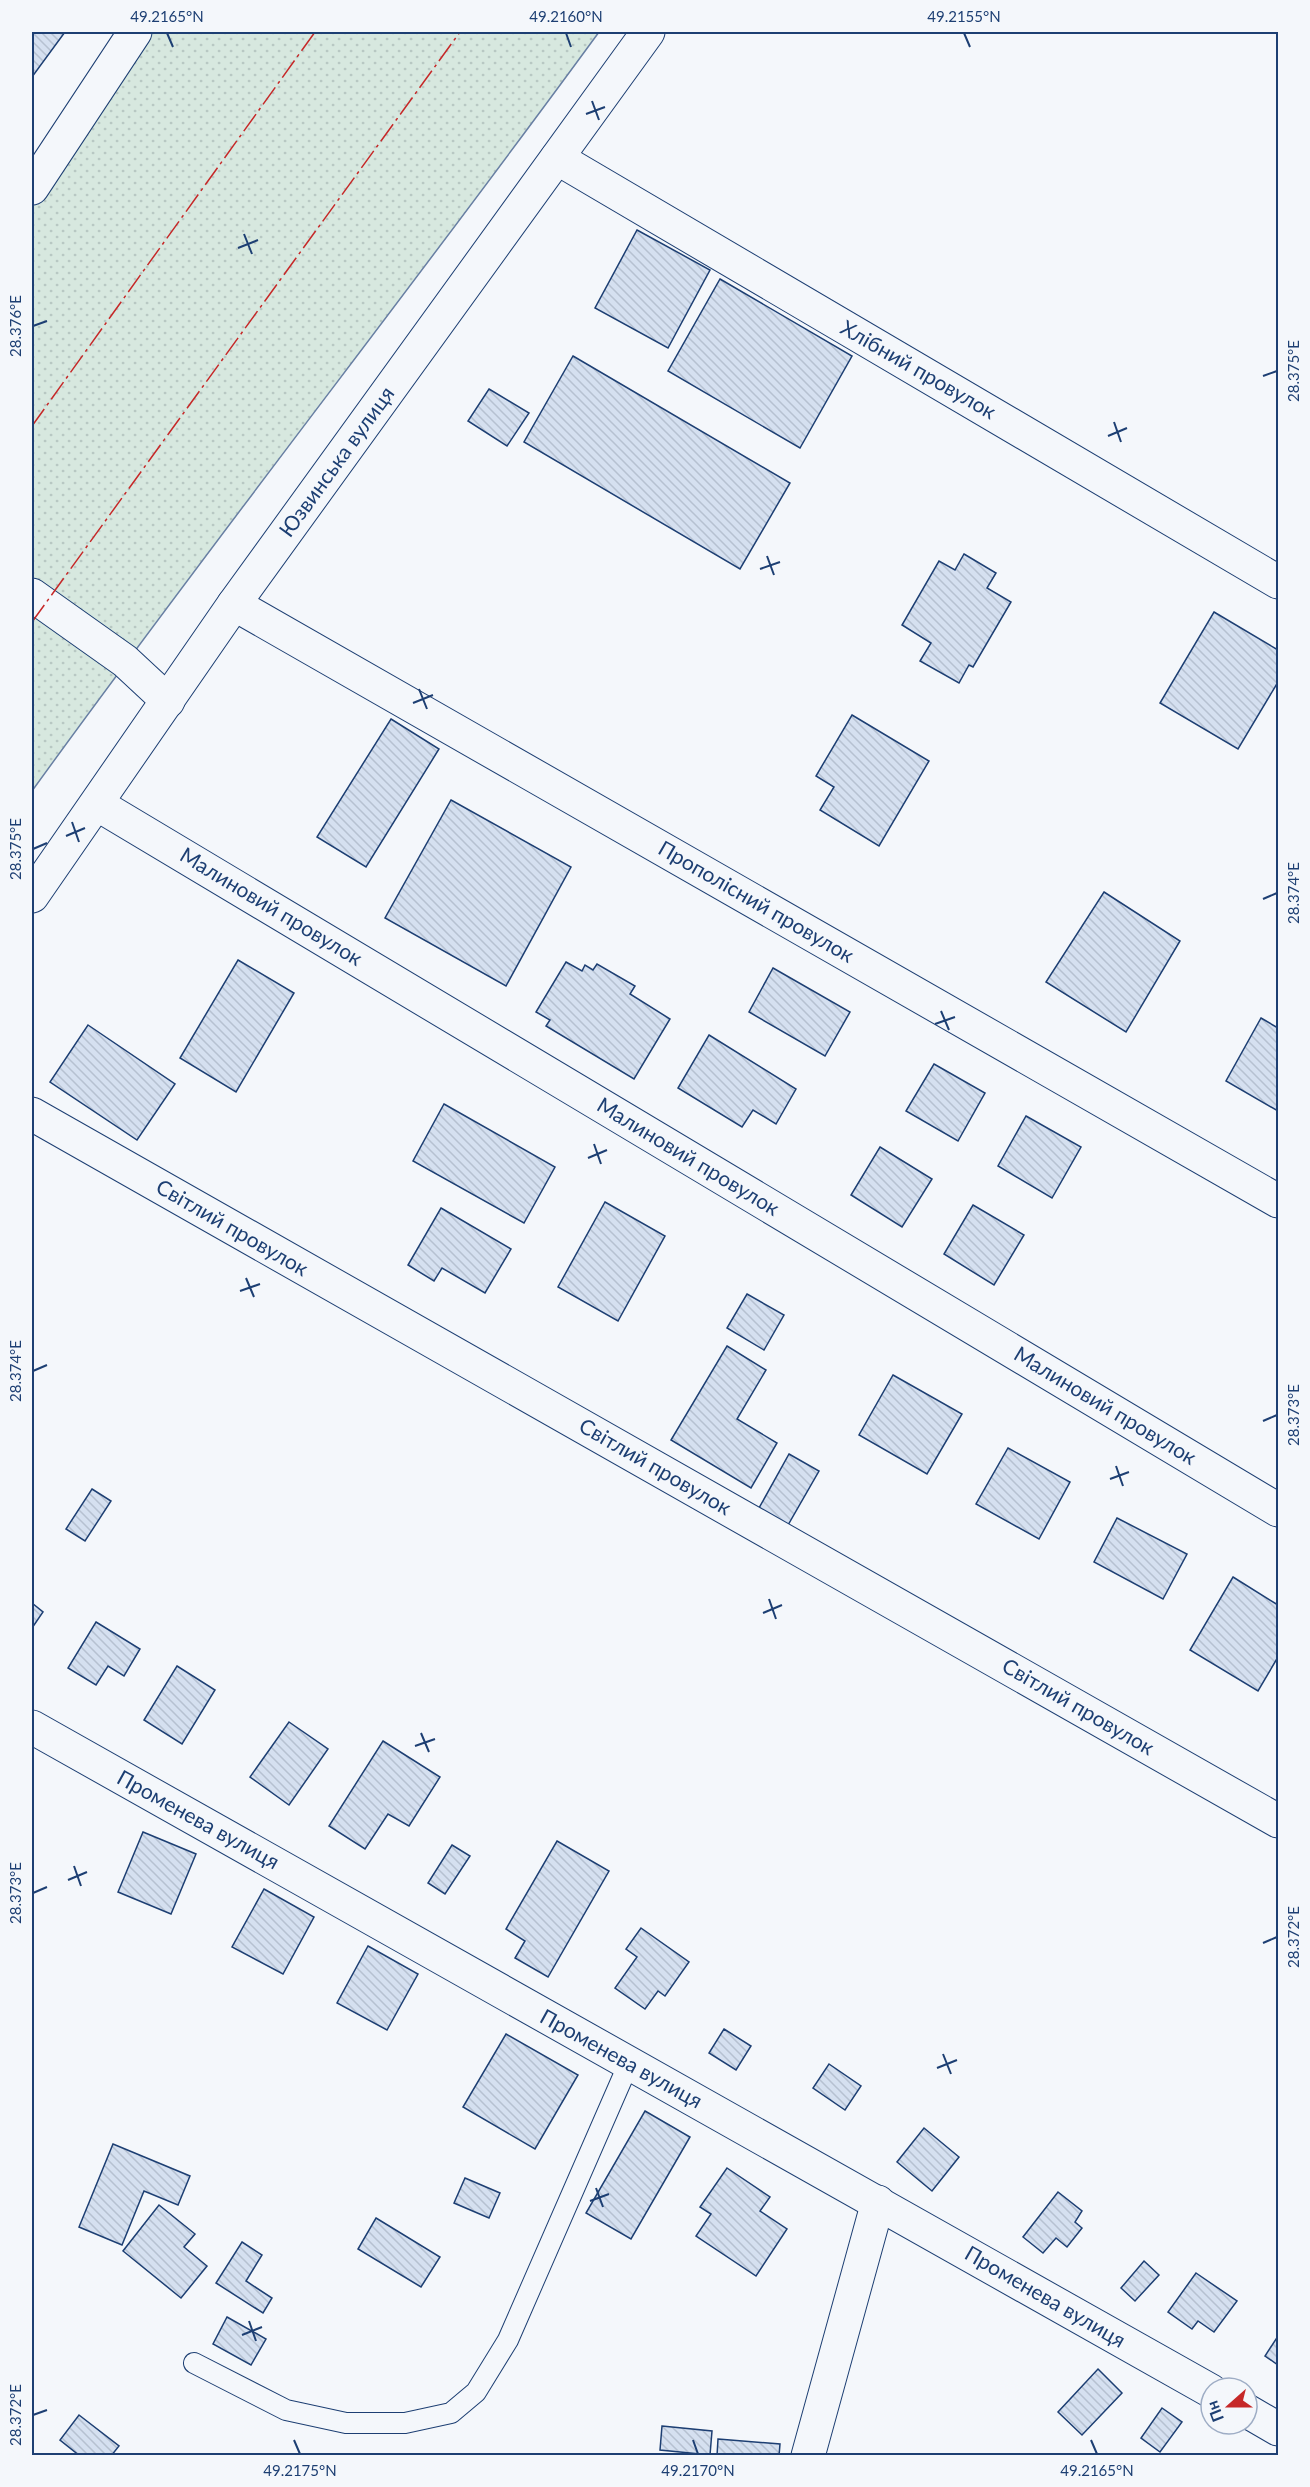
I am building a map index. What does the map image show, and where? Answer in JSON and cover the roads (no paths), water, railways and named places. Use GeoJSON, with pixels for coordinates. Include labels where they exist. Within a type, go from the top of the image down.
{"type":"FeatureCollection","features":[{"type":"Feature","properties":{"kind":"street"},"geometry":{"type":"LineString","coordinates":[[32,188],[135,32]]}},
{"type":"Feature","properties":{"kind":"street","name":"Юзвинська вулиця"},"geometry":{"type":"LineString","coordinates":[[32,896],[234,604],[648,32]]}},
{"type":"Feature","properties":{"kind":"street","name":"Хлібний провулок"},"geometry":{"type":"LineString","coordinates":[[557,158],[1278,582]]}},
{"type":"Feature","properties":{"kind":"street"},"geometry":{"type":"LineString","coordinates":[[32,595],[125,661],[168,701]]}},
{"type":"Feature","properties":{"kind":"street","name":"Прополісний провулок"},"geometry":{"type":"LineString","coordinates":[[234,604],[1278,1201]]}},
{"type":"Feature","properties":{"kind":"street","name":"Малиновий провулок"},"geometry":{"type":"LineString","coordinates":[[97,804],[1278,1510]]}},
{"type":"Feature","properties":{"kind":"street","name":"Світлий провулок"},"geometry":{"type":"LineString","coordinates":[[32,1114],[1278,1821]]}},
{"type":"Feature","properties":{"kind":"street","name":"Променева вулиця"},"geometry":{"type":"LineString","coordinates":[[32,1727],[1199,2384]]}},
{"type":"Feature","properties":{"kind":"street"},"geometry":{"type":"LineString","coordinates":[[808,2456],[878,2202]]}},
{"type":"Feature","properties":{"kind":"street"},"geometry":{"type":"LineString","coordinates":[[1259,2418],[1278,2429]]}},
{"type":"Feature","properties":{"kind":"lane"},"geometry":{"type":"LineString","coordinates":[[194,2363],[286,2410],[346,2423],[405,2423],[451,2414],[476,2392],[508,2340],[629,2063]]}}]}
